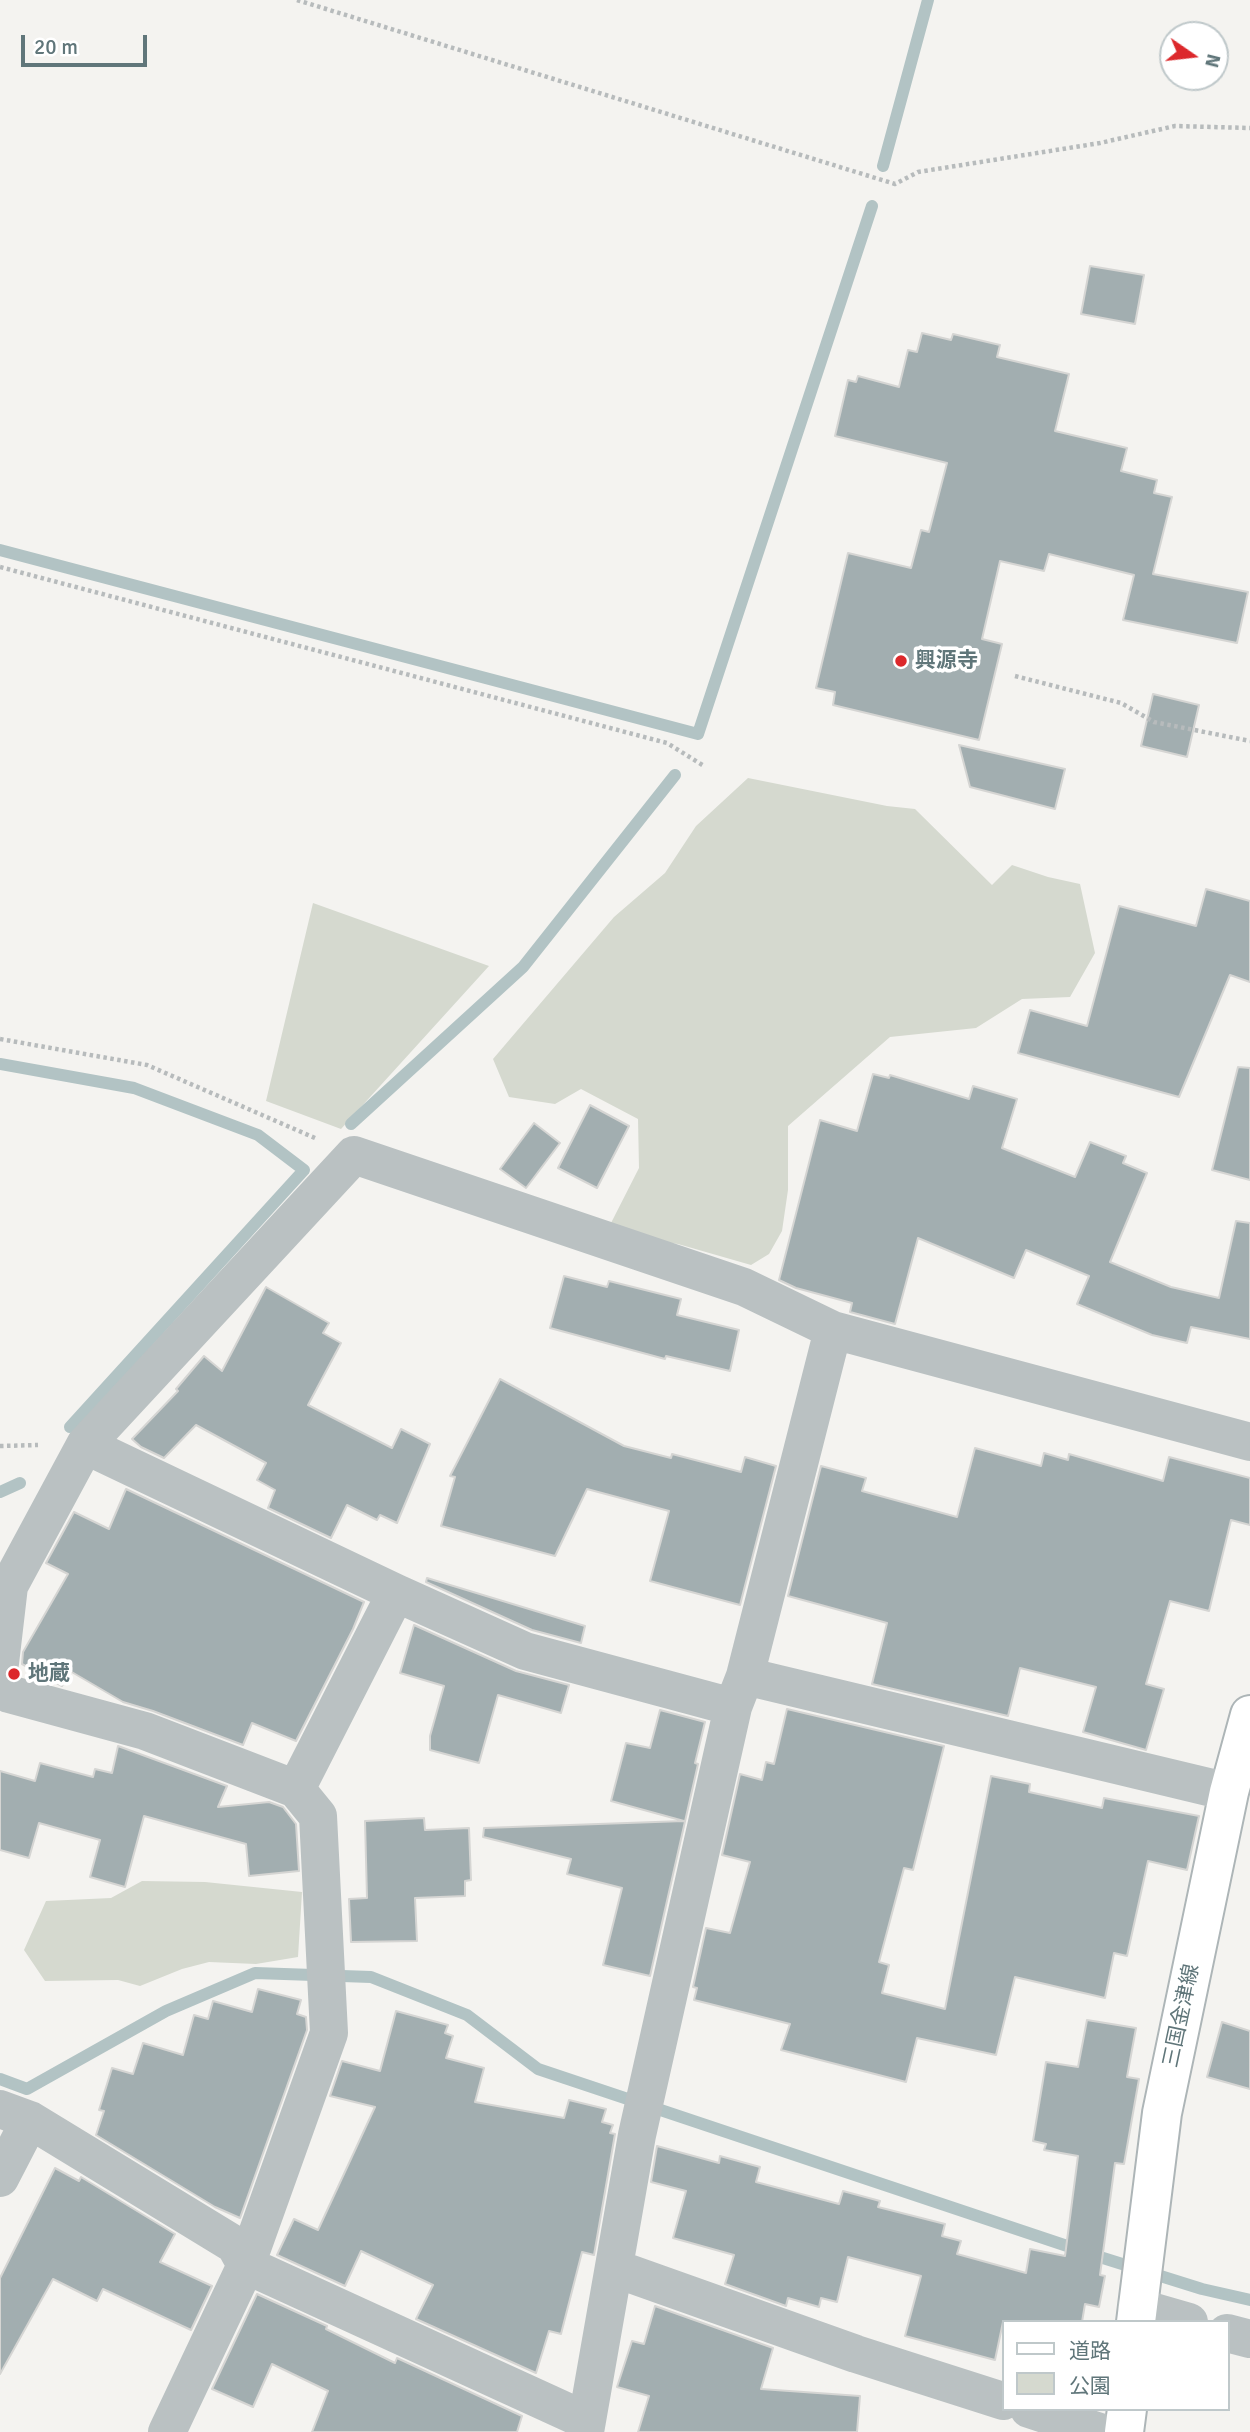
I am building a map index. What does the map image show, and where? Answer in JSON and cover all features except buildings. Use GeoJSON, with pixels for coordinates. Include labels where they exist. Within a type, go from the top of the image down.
{"type":"FeatureCollection","features":[{"type":"Feature","properties":{"kind":"main road","name":"三国金津線"},"geometry":{"type":"LineString","coordinates":[[1137,2306],[1162,2113],[1229,1792],[1250,1715]]}},
{"type":"Feature","properties":{"kind":"main road"},"geometry":{"type":"LineString","coordinates":[[1124,2432],[1127,2411]]}},
{"type":"Feature","properties":{"kind":"street"},"geometry":{"type":"LineString","coordinates":[[167,2432],[246,2265],[329,2033],[318,1815],[296,1789],[145,1731],[2,1689],[9,1586],[85,1445],[354,1155],[744,1287],[833,1330],[1250,1442]]}},
{"type":"Feature","properties":{"kind":"street"},"geometry":{"type":"LineString","coordinates":[[0,2178],[15,2115],[235,2245],[246,2265],[586,2427],[635,2150],[739,1692],[833,1330]]}},
{"type":"Feature","properties":{"kind":"street"},"geometry":{"type":"LineString","coordinates":[[85,1445],[396,1593],[525,1650],[1229,1792]]}},
{"type":"Feature","properties":{"kind":"street"},"geometry":{"type":"LineString","coordinates":[[296,1789],[396,1593]]}},
{"type":"Feature","properties":{"kind":"street"},"geometry":{"type":"LineString","coordinates":[[614,2268],[856,2354],[1002,2401]]}},
{"type":"Feature","properties":{"kind":"street"},"geometry":{"type":"LineString","coordinates":[[1137,2306],[1182,2320]]}},
{"type":"Feature","properties":{"kind":"street"},"geometry":{"type":"LineString","coordinates":[[1229,2334],[1250,2339]]}},
{"type":"Feature","properties":{"kind":"street"},"geometry":{"type":"LineString","coordinates":[[1035,2411],[1100,2432]]}},
{"type":"Feature","properties":{"kind":"path"},"geometry":{"type":"LineString","coordinates":[[297,0],[895,184],[918,172],[1100,143],[1175,126],[1250,128]]}},
{"type":"Feature","properties":{"kind":"path"},"geometry":{"type":"LineString","coordinates":[[0,568],[667,743],[704,766]]}},
{"type":"Feature","properties":{"kind":"path"},"geometry":{"type":"LineString","coordinates":[[1015,676],[1121,703],[1154,722],[1250,741]]}},
{"type":"Feature","properties":{"kind":"path"},"geometry":{"type":"LineString","coordinates":[[0,1040],[147,1065],[354,1155]]}},
{"type":"Feature","properties":{"kind":"green space"},"geometry":{"type":"Polygon","coordinates":[[[748,778],[887,806],[915,809],[992,885],[1012,865],[1080,884],[1095,953],[1070,997],[1022,999],[976,1028],[890,1037],[788,1126],[788,1190],[782,1231],[769,1254],[751,1265],[678,1244],[636,1238],[611,1223],[639,1168],[638,1119],[581,1089],[555,1104],[509,1097],[493,1059],[614,917],[665,873],[696,826],[748,778]]]}},
{"type":"Feature","properties":{"kind":"green space"},"geometry":{"type":"Polygon","coordinates":[[[313,903],[489,966],[341,1129],[266,1101],[313,903]]]}},
{"type":"Feature","properties":{"kind":"green space"},"geometry":{"type":"Polygon","coordinates":[[[142,1881],[205,1882],[302,1892],[298,1957],[256,1964],[209,1962],[182,1969],[140,1986],[118,1980],[45,1981],[24,1950],[46,1901],[111,1898],[142,1881]]]}},
{"type":"Feature","properties":{"kind":"waterway"},"geometry":{"type":"LineString","coordinates":[[883,166],[928,0]]}},
{"type":"Feature","properties":{"kind":"waterway"},"geometry":{"type":"LineString","coordinates":[[0,550],[698,734],[872,206]]}},
{"type":"Feature","properties":{"kind":"waterway"},"geometry":{"type":"LineString","coordinates":[[351,1124],[523,967],[675,775]]}},
{"type":"Feature","properties":{"kind":"waterway"},"geometry":{"type":"LineString","coordinates":[[0,1064],[134,1088],[258,1135],[304,1170],[70,1427]]}},
{"type":"Feature","properties":{"kind":"waterway"},"geometry":{"type":"LineString","coordinates":[[0,1492],[20,1483]]}},
{"type":"Feature","properties":{"kind":"waterway"},"geometry":{"type":"LineString","coordinates":[[0,2079],[27,2089],[166,2011],[255,1973],[371,1977],[467,2015],[538,2069],[1103,2258],[1202,2289],[1250,2300]]}},
{"type":"Feature","properties":{"kind":"place","name":"興源寺"},"geometry":{"type":"Point","coordinates":[901,661]}},
{"type":"Feature","properties":{"kind":"place","name":"地蔵"},"geometry":{"type":"Point","coordinates":[14,1674]}}]}
